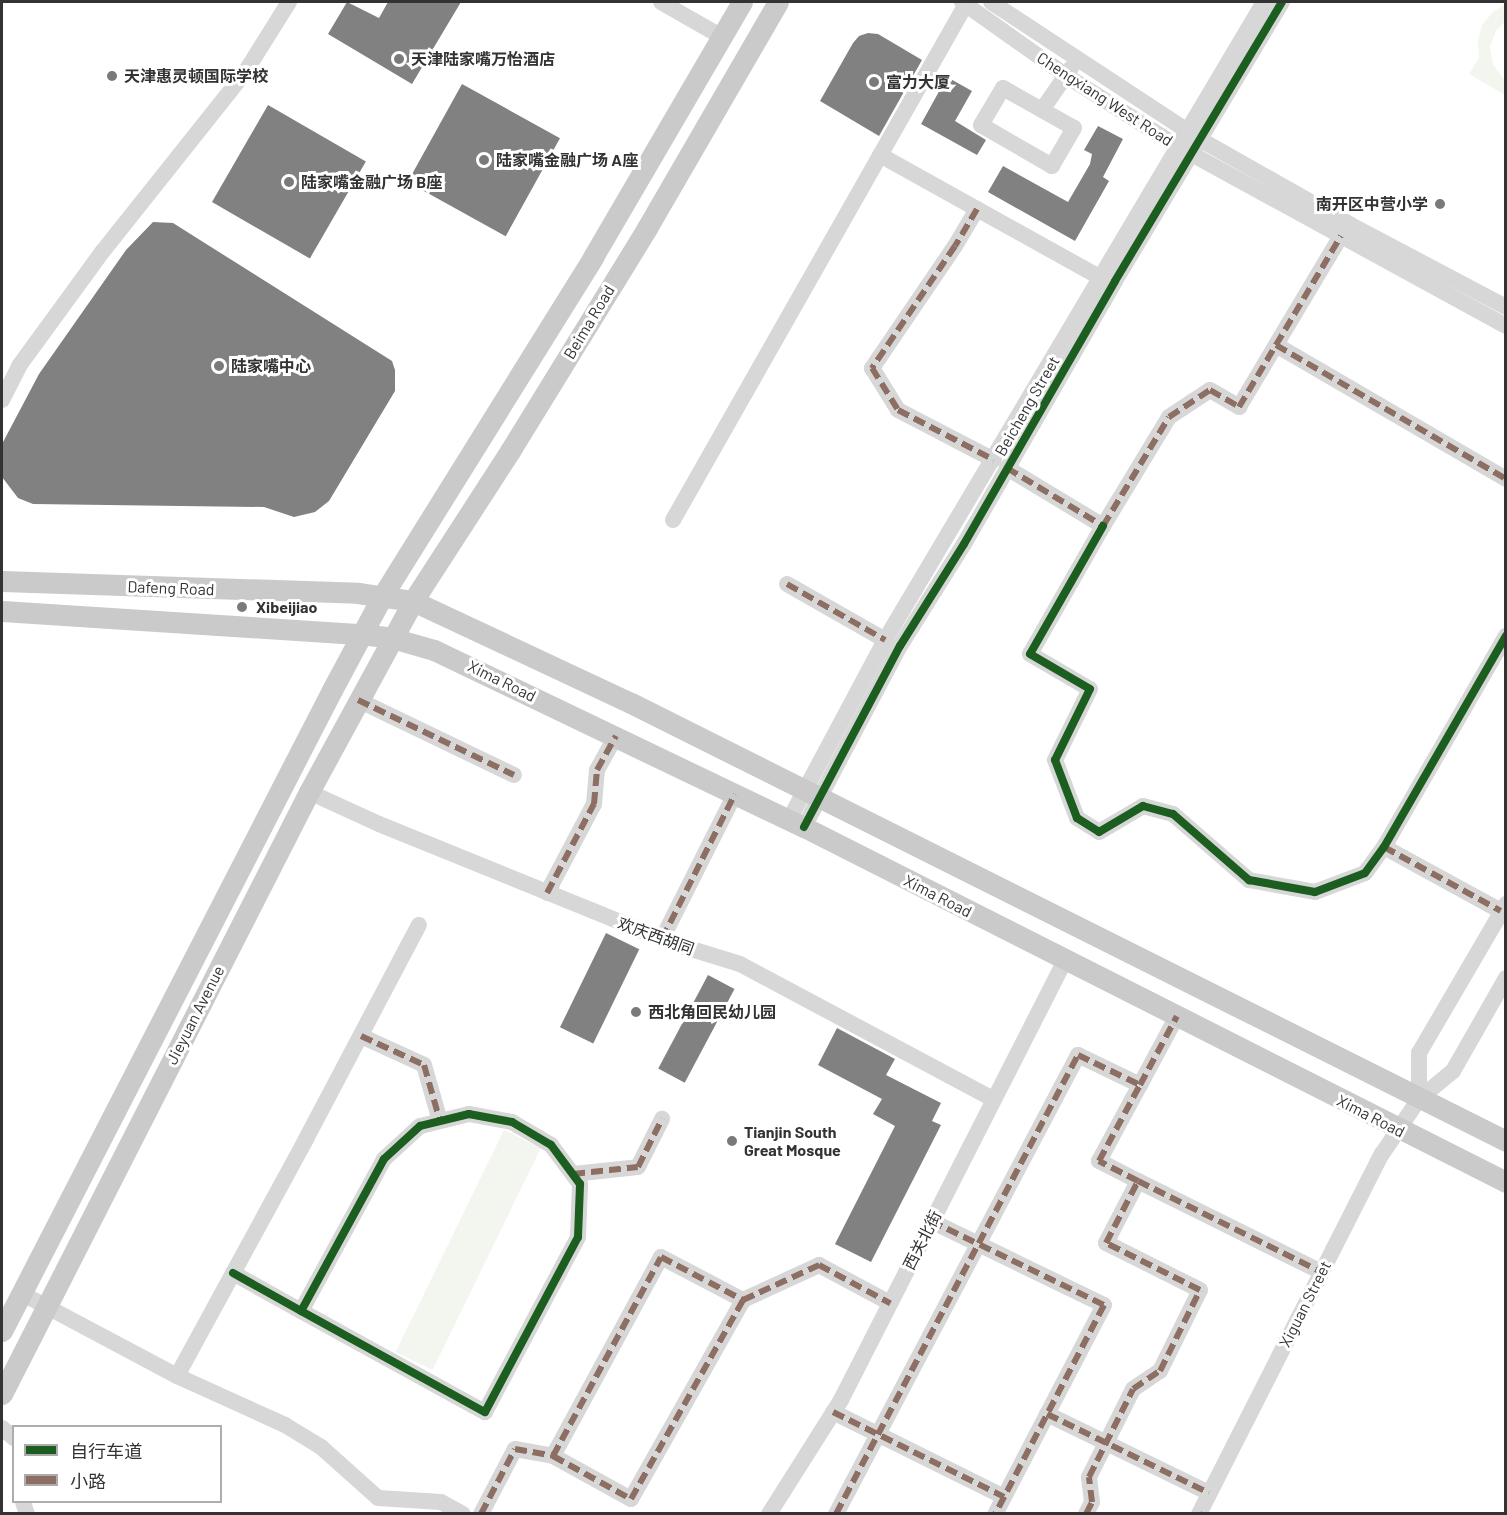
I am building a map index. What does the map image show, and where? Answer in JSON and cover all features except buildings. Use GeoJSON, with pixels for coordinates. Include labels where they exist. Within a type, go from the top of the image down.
{"type":"FeatureCollection","features":[{"type":"Feature","properties":{"kind":"main road","name":"Beima Road"},"geometry":{"type":"LineString","coordinates":[[361,634],[593,257],[742,2]]}},
{"type":"Feature","properties":{"kind":"main road","name":"Beima Road"},"geometry":{"type":"LineString","coordinates":[[392,638],[413,601],[510,452],[646,228],[778,2]]}},
{"type":"Feature","properties":{"kind":"main road","name":"Dafeng Road"},"geometry":{"type":"LineString","coordinates":[[2,581],[383,596],[413,601]]}},
{"type":"Feature","properties":{"kind":"main road","name":"Xima Road"},"geometry":{"type":"LineString","coordinates":[[413,601],[551,664],[1506,1141]]}},
{"type":"Feature","properties":{"kind":"main road","name":"Dafeng Road"},"geometry":{"type":"LineString","coordinates":[[2,611],[361,634]]}},
{"type":"Feature","properties":{"kind":"main road","name":"Xima Road"},"geometry":{"type":"LineString","coordinates":[[361,634],[392,638],[451,656],[797,824],[1398,1130],[1506,1182]]}},
{"type":"Feature","properties":{"kind":"main road","name":"Jieyuan Avenue"},"geometry":{"type":"LineString","coordinates":[[2,1331],[361,634]]}},
{"type":"Feature","properties":{"kind":"main road","name":"Jieyuan Avenue"},"geometry":{"type":"LineString","coordinates":[[2,1394],[309,792],[392,638]]}},
{"type":"Feature","properties":{"kind":"street"},"geometry":{"type":"LineString","coordinates":[[2,400],[19,366],[103,251],[244,74],[289,2]]}},
{"type":"Feature","properties":{"kind":"street"},"geometry":{"type":"LineString","coordinates":[[661,2],[722,37]]}},
{"type":"Feature","properties":{"kind":"street","name":"Chengxiang West Road"},"geometry":{"type":"LineString","coordinates":[[992,2],[1186,131],[1196,147],[1341,236],[1506,326]]}},
{"type":"Feature","properties":{"kind":"street","name":"Beicheng Street"},"geometry":{"type":"LineString","coordinates":[[811,795],[964,544],[1001,464],[1099,277],[1264,2]]}},
{"type":"Feature","properties":{"kind":"street","name":"Beicheng Street"},"geometry":{"type":"LineString","coordinates":[[797,824],[885,640],[1001,464],[1196,147],[1282,2]]}},
{"type":"Feature","properties":{"kind":"street"},"geometry":{"type":"LineString","coordinates":[[674,520],[964,3]]}},
{"type":"Feature","properties":{"kind":"street","name":"Chengxiang West Road"},"geometry":{"type":"LineString","coordinates":[[964,3],[1065,75],[1177,146],[1196,147],[1351,225],[1506,308]]}},
{"type":"Feature","properties":{"kind":"street"},"geometry":{"type":"LineString","coordinates":[[1042,110],[1076,60]]}},
{"type":"Feature","properties":{"kind":"street"},"geometry":{"type":"LineString","coordinates":[[1003,87],[1042,110],[1074,128],[1052,166],[981,125],[1003,87]]}},
{"type":"Feature","properties":{"kind":"street"},"geometry":{"type":"LineString","coordinates":[[880,155],[1099,277]]}},
{"type":"Feature","properties":{"kind":"street"},"geometry":{"type":"LineString","coordinates":[[976,208],[955,246],[872,369],[898,410],[1001,464],[1102,526]]}},
{"type":"Feature","properties":{"kind":"street"},"geometry":{"type":"LineString","coordinates":[[1341,236],[1239,406],[1210,390],[1169,417],[1102,526],[1030,654],[1090,689],[1055,760],[1077,818],[1099,832],[1143,806],[1173,814],[1249,880],[1315,892],[1365,873],[1384,848],[1506,636]]}},
{"type":"Feature","properties":{"kind":"street"},"geometry":{"type":"LineString","coordinates":[[1276,345],[1506,478]]}},
{"type":"Feature","properties":{"kind":"street"},"geometry":{"type":"LineString","coordinates":[[787,584],[885,640]]}},
{"type":"Feature","properties":{"kind":"street"},"geometry":{"type":"LineString","coordinates":[[358,700],[514,775]]}},
{"type":"Feature","properties":{"kind":"street"},"geometry":{"type":"LineString","coordinates":[[547,893],[594,804],[597,770],[616,736]]}},
{"type":"Feature","properties":{"kind":"street","name":"欢庆西胡同"},"geometry":{"type":"LineString","coordinates":[[309,792],[379,824],[662,939],[740,964],[993,1099]]}},
{"type":"Feature","properties":{"kind":"street"},"geometry":{"type":"LineString","coordinates":[[662,939],[735,794]]}},
{"type":"Feature","properties":{"kind":"street"},"geometry":{"type":"LineString","coordinates":[[1384,848],[1503,908],[1419,1053],[1419,1099]]}},
{"type":"Feature","properties":{"kind":"street"},"geometry":{"type":"LineString","coordinates":[[177,1376],[419,924]]}},
{"type":"Feature","properties":{"kind":"street","name":"西关北街"},"geometry":{"type":"LineString","coordinates":[[769,1514],[833,1412],[1065,961]]}},
{"type":"Feature","properties":{"kind":"street","name":"Xiguan Street"},"geometry":{"type":"LineString","coordinates":[[1199,1513],[1382,1154],[1419,1099],[1453,1071],[1506,978]]}},
{"type":"Feature","properties":{"kind":"street"},"geometry":{"type":"LineString","coordinates":[[1177,1016],[1099,1161],[1321,1272]]}},
{"type":"Feature","properties":{"kind":"street"},"geometry":{"type":"LineString","coordinates":[[361,1036],[424,1065],[440,1121]]}},
{"type":"Feature","properties":{"kind":"street"},"geometry":{"type":"LineString","coordinates":[[836,1514],[980,1245],[1078,1055],[1140,1085]]}},
{"type":"Feature","properties":{"kind":"street"},"geometry":{"type":"LineString","coordinates":[[233,1273],[301,1311],[485,1412],[578,1238],[580,1184],[551,1145],[512,1122],[469,1114],[420,1126],[384,1159],[301,1311]]}},
{"type":"Feature","properties":{"kind":"street"},"geometry":{"type":"LineString","coordinates":[[573,1174],[638,1167],[662,1119]]}},
{"type":"Feature","properties":{"kind":"street"},"geometry":{"type":"LineString","coordinates":[[1086,1514],[1092,1502],[1089,1477],[1133,1389],[1160,1371],[1200,1290],[1106,1244],[1138,1181]]}},
{"type":"Feature","properties":{"kind":"street"},"geometry":{"type":"LineString","coordinates":[[932,1221],[1104,1305],[995,1514]]}},
{"type":"Feature","properties":{"kind":"street"},"geometry":{"type":"LineString","coordinates":[[553,1456],[661,1257],[743,1300]]}},
{"type":"Feature","properties":{"kind":"street"},"geometry":{"type":"LineString","coordinates":[[481,1514],[515,1449],[553,1456],[631,1499],[743,1300],[819,1265],[890,1303]]}},
{"type":"Feature","properties":{"kind":"street"},"geometry":{"type":"LineString","coordinates":[[21,1293],[177,1376],[285,1425],[321,1447],[378,1498],[441,1502],[463,1514]]}},
{"type":"Feature","properties":{"kind":"street"},"geometry":{"type":"LineString","coordinates":[[833,1412],[1004,1497]]}},
{"type":"Feature","properties":{"kind":"street"},"geometry":{"type":"LineString","coordinates":[[1047,1414],[1209,1493]]}},
{"type":"Feature","properties":{"kind":"shaded area"},"geometry":{"type":"Polygon","coordinates":[[[1505,4],[1505,21],[1496,31],[1490,47],[1493,65],[1505,80],[1505,95],[1469,74],[1479,58],[1478,42],[1482,25],[1493,12],[1505,4]]]}},
{"type":"Feature","properties":{"kind":"shaded area"},"geometry":{"type":"Polygon","coordinates":[[[504,1130],[541,1148],[433,1370],[396,1352],[504,1130]]]}},
{"type":"Feature","properties":{"kind":"marked path"},"geometry":{"type":"LineString","coordinates":[[977,209],[955,246],[872,368],[898,410],[994,460]]}},
{"type":"Feature","properties":{"kind":"marked path"},"geometry":{"type":"LineString","coordinates":[[1007,468],[1103,526],[1169,417],[1210,390],[1239,407],[1341,236]]}},
{"type":"Feature","properties":{"kind":"marked path"},"geometry":{"type":"LineString","coordinates":[[1276,345],[1506,479]]}},
{"type":"Feature","properties":{"kind":"marked path"},"geometry":{"type":"LineString","coordinates":[[787,584],[885,640]]}},
{"type":"Feature","properties":{"kind":"marked path"},"geometry":{"type":"LineString","coordinates":[[358,700],[514,775]]}},
{"type":"Feature","properties":{"kind":"marked path"},"geometry":{"type":"LineString","coordinates":[[547,893],[594,804],[597,770],[616,736]]}},
{"type":"Feature","properties":{"kind":"marked path"},"geometry":{"type":"LineString","coordinates":[[662,939],[735,794]]}},
{"type":"Feature","properties":{"kind":"marked path"},"geometry":{"type":"LineString","coordinates":[[1384,847],[1501,911]]}},
{"type":"Feature","properties":{"kind":"marked path"},"geometry":{"type":"LineString","coordinates":[[836,1514],[1078,1055],[1140,1085],[1177,1016]]}},
{"type":"Feature","properties":{"kind":"marked path"},"geometry":{"type":"LineString","coordinates":[[361,1036],[424,1065],[440,1121]]}},
{"type":"Feature","properties":{"kind":"marked path"},"geometry":{"type":"LineString","coordinates":[[1086,1514],[1092,1502],[1089,1477],[1133,1389],[1160,1371],[1200,1290],[1106,1243],[1138,1181],[1099,1161],[1140,1085]]}},
{"type":"Feature","properties":{"kind":"marked path"},"geometry":{"type":"LineString","coordinates":[[573,1174],[638,1167],[662,1119]]}},
{"type":"Feature","properties":{"kind":"marked path"},"geometry":{"type":"LineString","coordinates":[[1138,1181],[1321,1272]]}},
{"type":"Feature","properties":{"kind":"marked path"},"geometry":{"type":"LineString","coordinates":[[931,1221],[1104,1305],[995,1514]]}},
{"type":"Feature","properties":{"kind":"marked path"},"geometry":{"type":"LineString","coordinates":[[553,1456],[661,1257],[743,1300]]}},
{"type":"Feature","properties":{"kind":"marked path"},"geometry":{"type":"LineString","coordinates":[[481,1514],[515,1449],[553,1456],[631,1499],[743,1300],[819,1265],[890,1303]]}},
{"type":"Feature","properties":{"kind":"marked path"},"geometry":{"type":"LineString","coordinates":[[833,1412],[1004,1497]]}},
{"type":"Feature","properties":{"kind":"marked path"},"geometry":{"type":"LineString","coordinates":[[1047,1414],[1209,1493]]}},
{"type":"Feature","properties":{"kind":"cycle path"},"geometry":{"type":"LineString","coordinates":[[804,827],[900,646],[964,544],[1115,281],[1282,2]]}},
{"type":"Feature","properties":{"kind":"cycle path"},"geometry":{"type":"LineString","coordinates":[[1103,526],[1030,654],[1090,689],[1055,760],[1077,818],[1099,832],[1143,806],[1173,814],[1249,880],[1315,892],[1365,873],[1384,847],[1506,636]]}},
{"type":"Feature","properties":{"kind":"cycle path"},"geometry":{"type":"LineString","coordinates":[[233,1273],[301,1311],[485,1412],[578,1237],[580,1184],[551,1145],[512,1122],[469,1114],[420,1126],[384,1159],[301,1311]]}},
{"type":"Feature","properties":{"kind":"place","name":"天津陆家嘴万怡酒店"},"geometry":{"type":"Point","coordinates":[399,59]}},
{"type":"Feature","properties":{"kind":"place","name":"天津惠灵顿国际学校"},"geometry":{"type":"Point","coordinates":[112,76]}},
{"type":"Feature","properties":{"kind":"place","name":"富力大厦"},"geometry":{"type":"Point","coordinates":[874,82]}},
{"type":"Feature","properties":{"kind":"place","name":"陆家嘴金融广场 A座"},"geometry":{"type":"Point","coordinates":[484,160]}},
{"type":"Feature","properties":{"kind":"place","name":"陆家嘴金融广场 B座"},"geometry":{"type":"Point","coordinates":[289,182]}},
{"type":"Feature","properties":{"kind":"place","name":"南开区中营小学"},"geometry":{"type":"Point","coordinates":[1440,204]}},
{"type":"Feature","properties":{"kind":"place","name":"陆家嘴中心"},"geometry":{"type":"Point","coordinates":[219,366]}},
{"type":"Feature","properties":{"kind":"place","name":"Xibeijiao"},"geometry":{"type":"Point","coordinates":[242,607]}},
{"type":"Feature","properties":{"kind":"place","name":"西北角回民幼儿园"},"geometry":{"type":"Point","coordinates":[636,1012]}},
{"type":"Feature","properties":{"kind":"place","name":"Tianjin South Great Mosque"},"geometry":{"type":"Point","coordinates":[732,1141]}}]}
